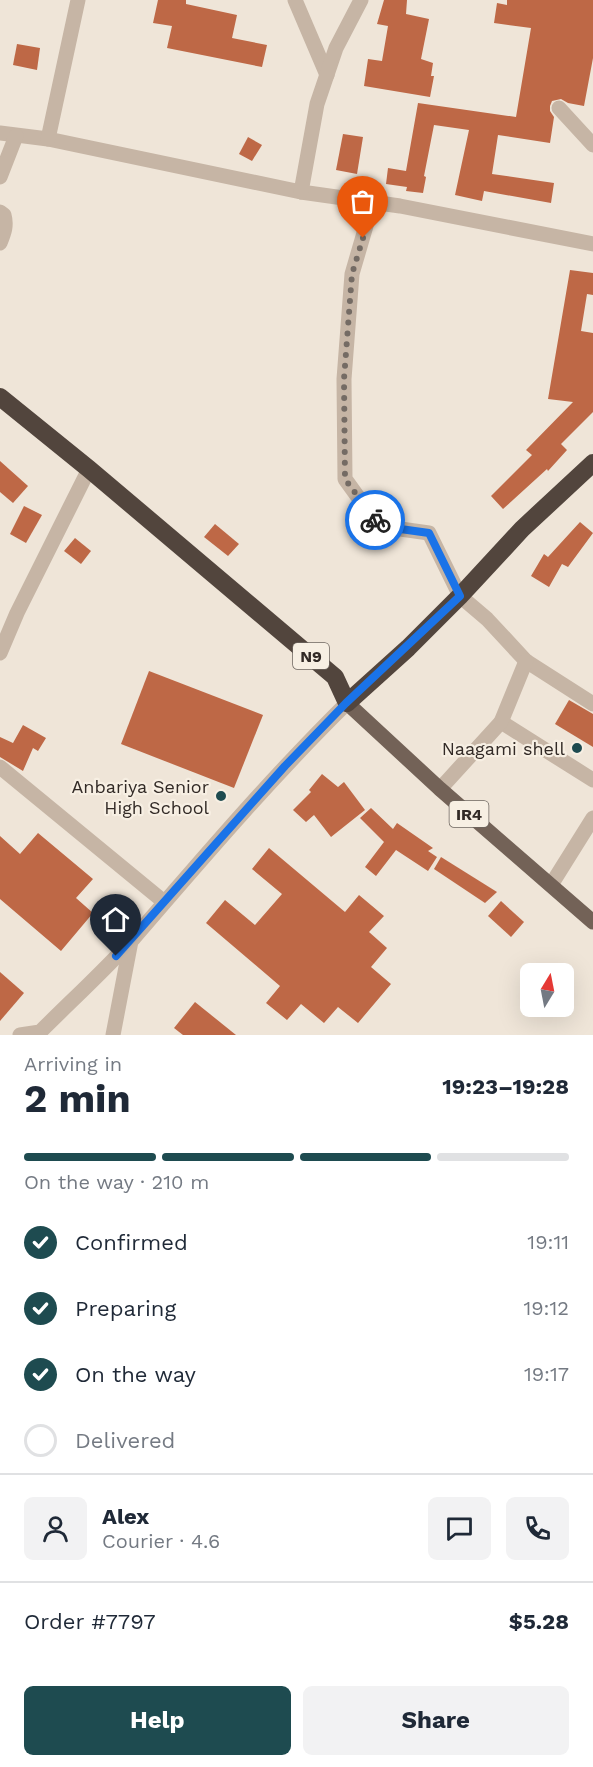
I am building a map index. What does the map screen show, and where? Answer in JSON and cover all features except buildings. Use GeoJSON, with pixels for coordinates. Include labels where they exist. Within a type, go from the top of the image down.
{"type":"FeatureCollection","features":[{"type":"Feature","properties":{"kind":"highway","name":"N9"},"geometry":{"type":"LineString","coordinates":[[0,397],[89,469],[334,677],[346,703]]}},
{"type":"Feature","properties":{"kind":"highway"},"geometry":{"type":"LineString","coordinates":[[346,703],[460,596],[522,529],[593,463]]}},
{"type":"Feature","properties":{"kind":"main road","name":"IR4"},"geometry":{"type":"LineString","coordinates":[[346,703],[440,789],[593,922]]}},
{"type":"Feature","properties":{"kind":"street"},"geometry":{"type":"LineString","coordinates":[[48,139],[78,0]]}},
{"type":"Feature","properties":{"kind":"street"},"geometry":{"type":"LineString","coordinates":[[295,0],[327,75]]}},
{"type":"Feature","properties":{"kind":"street"},"geometry":{"type":"LineString","coordinates":[[301,192],[317,104],[336,48],[361,0]]}},
{"type":"Feature","properties":{"kind":"street"},"geometry":{"type":"LineString","coordinates":[[559,108],[593,145]]}},
{"type":"Feature","properties":{"kind":"street"},"geometry":{"type":"LineString","coordinates":[[0,132],[48,139],[301,192],[373,202],[593,244]]}},
{"type":"Feature","properties":{"kind":"street"},"geometry":{"type":"LineString","coordinates":[[0,177],[16,136]]}},
{"type":"Feature","properties":{"kind":"street"},"geometry":{"type":"LineString","coordinates":[[373,202],[352,274],[344,379],[345,479],[379,526],[429,533],[460,596],[487,619],[526,661],[593,704]]}},
{"type":"Feature","properties":{"kind":"street"},"geometry":{"type":"LineString","coordinates":[[0,212],[4,215],[6,229],[0,243]]}},
{"type":"Feature","properties":{"kind":"street"},"geometry":{"type":"LineString","coordinates":[[0,652],[89,469]]}},
{"type":"Feature","properties":{"kind":"street"},"geometry":{"type":"LineString","coordinates":[[440,789],[501,722],[526,661]]}},
{"type":"Feature","properties":{"kind":"street"},"geometry":{"type":"LineString","coordinates":[[20,1035],[40,1032],[131,940],[285,766],[346,703]]}},
{"type":"Feature","properties":{"kind":"street"},"geometry":{"type":"LineString","coordinates":[[501,722],[593,780]]}},
{"type":"Feature","properties":{"kind":"street"},"geometry":{"type":"LineString","coordinates":[[0,767],[163,902]]}},
{"type":"Feature","properties":{"kind":"street"},"geometry":{"type":"LineString","coordinates":[[551,885],[593,818]]}},
{"type":"Feature","properties":{"kind":"street"},"geometry":{"type":"LineString","coordinates":[[113,1035],[131,940]]}},
{"type":"Feature","properties":{"kind":"way so far"},"geometry":{"type":"LineString","coordinates":[[363,238],[352,274],[344,379],[345,479],[375,520]]}},
{"type":"Feature","properties":{"kind":"place","name":"Naagami shell"},"geometry":{"type":"Point","coordinates":[577,748]}},
{"type":"Feature","properties":{"kind":"place","name":"Anbariya Senior High School"},"geometry":{"type":"Point","coordinates":[221,796]}},
{"type":"Feature","properties":{"kind":"route"},"geometry":{"type":"LineString","coordinates":[[116,956],[285,766],[346,703],[408,648],[460,596],[429,533],[379,526],[375,520]]}}]}
